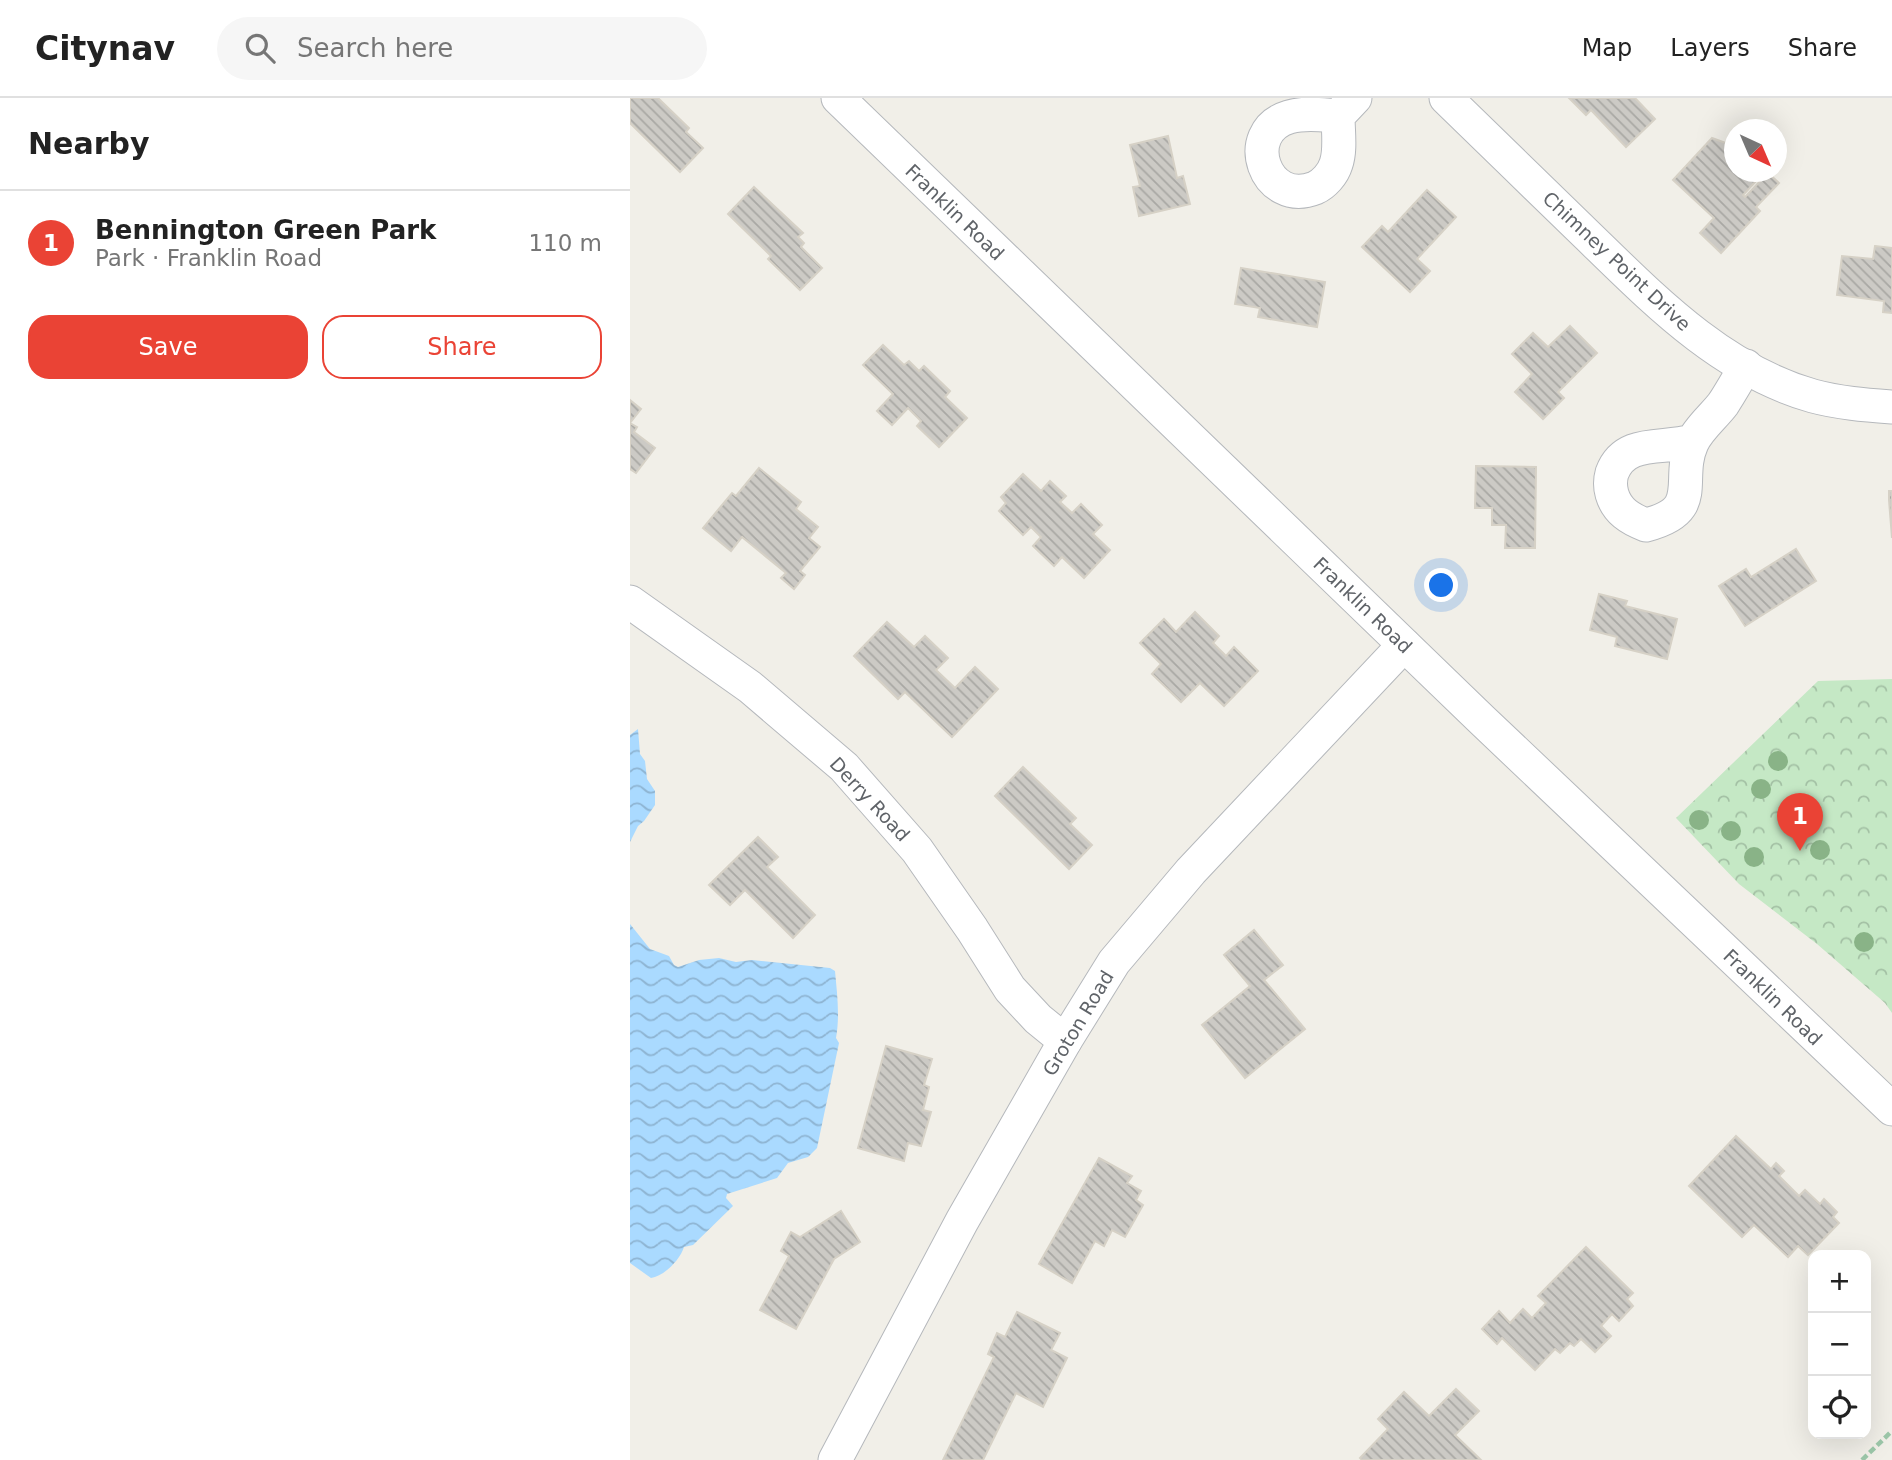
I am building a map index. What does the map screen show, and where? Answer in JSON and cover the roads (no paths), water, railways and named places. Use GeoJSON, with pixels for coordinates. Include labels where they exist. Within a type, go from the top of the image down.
{"type":"FeatureCollection","features":[{"type":"Feature","properties":{"kind":"street","name":"Franklin Road"},"geometry":{"type":"LineString","coordinates":[[838,98],[1404,645],[1892,1109]]}},
{"type":"Feature","properties":{"kind":"street","name":"Chimney Point Drive"},"geometry":{"type":"LineString","coordinates":[[1446,98],[1661,307],[1707,344],[1746,366],[1811,395],[1857,404],[1892,407]]}},
{"type":"Feature","properties":{"kind":"street"},"geometry":{"type":"LineString","coordinates":[[1692,441],[1724,402],[1746,366]]}},
{"type":"Feature","properties":{"kind":"street","name":"Derry Road"},"geometry":{"type":"LineString","coordinates":[[630,602],[750,687],[844,767],[917,850],[1010,989],[1038,1019],[1065,1041]]}},
{"type":"Feature","properties":{"kind":"street","name":"Groton Road"},"geometry":{"type":"LineString","coordinates":[[835,1460],[929,1280],[1065,1041],[1114,962],[1167,897],[1404,645]]}},
{"type":"Feature","properties":{"kind":"water"},"geometry":{"type":"Polygon","coordinates":[[[638,729],[640,754],[645,761],[647,779],[655,791],[655,805],[638,826],[630,842],[630,735],[638,729]]]}},
{"type":"Feature","properties":{"kind":"water"},"geometry":{"type":"Polygon","coordinates":[[[630,924],[650,949],[669,956],[678,967],[699,960],[719,958],[736,962],[752,960],[830,968],[835,971],[837,996],[836,1038],[839,1043],[817,1148],[808,1157],[788,1163],[777,1178],[727,1194],[726,1198],[733,1206],[693,1245],[684,1247],[671,1267],[651,1278],[630,1263],[630,924]]]}},
{"type":"Feature","properties":{"kind":"place","name":"Bennington Green Park"},"geometry":{"type":"Point","coordinates":[1800,851]}}]}
